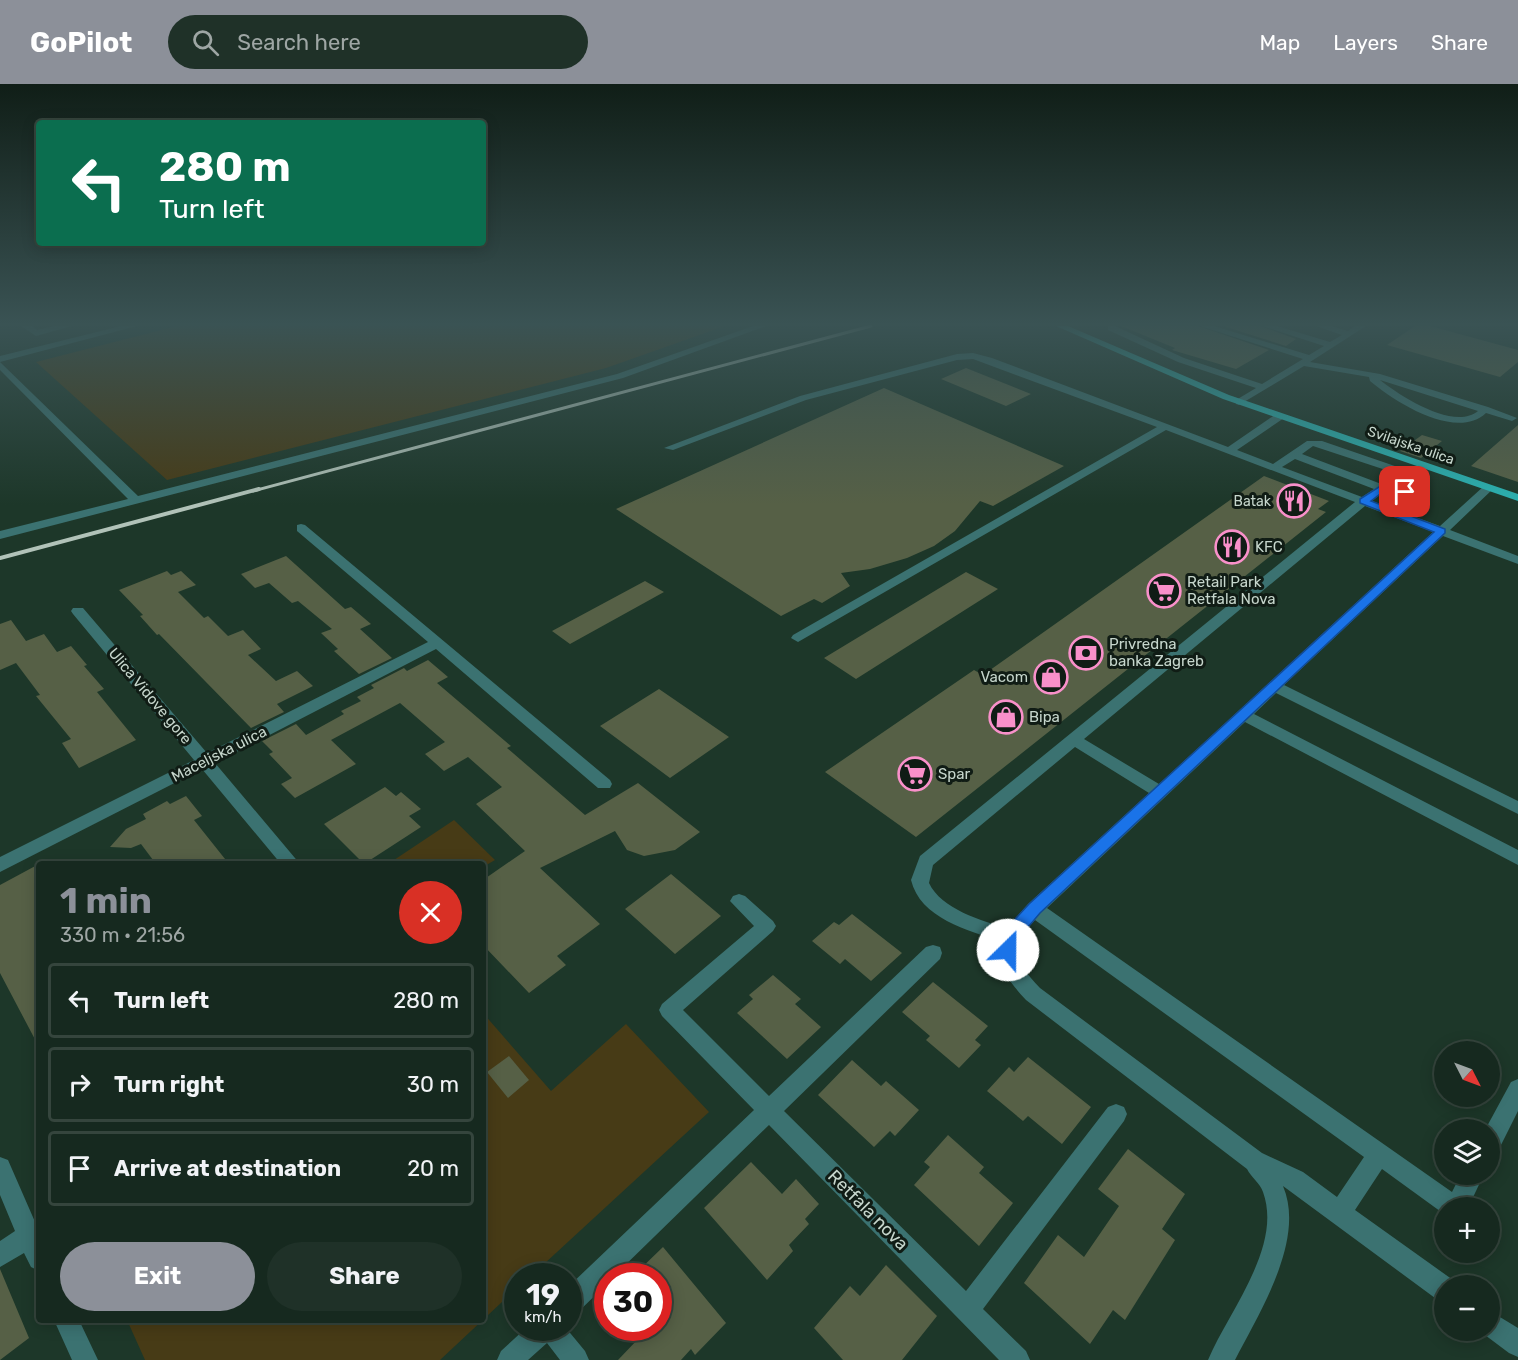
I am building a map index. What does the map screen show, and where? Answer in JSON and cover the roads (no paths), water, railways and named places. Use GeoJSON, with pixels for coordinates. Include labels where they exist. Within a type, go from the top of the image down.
{"type":"FeatureCollection","features":[{"type":"Feature","properties":{"kind":"main road","name":"Svilajska ulica"},"geometry":{"type":"LineString","coordinates":[[1200,386],[1239,402],[1518,498]]}},
{"type":"Feature","properties":{"kind":"street"},"geometry":{"type":"LineString","coordinates":[[21,386],[136,500]]}},
{"type":"Feature","properties":{"kind":"street"},"geometry":{"type":"LineString","coordinates":[[0,535],[583,386]]}},
{"type":"Feature","properties":{"kind":"street"},"geometry":{"type":"LineString","coordinates":[[669,448],[803,398],[850,386]]}},
{"type":"Feature","properties":{"kind":"street"},"geometry":{"type":"LineString","coordinates":[[1056,386],[1518,560]]}},
{"type":"Feature","properties":{"kind":"street"},"geometry":{"type":"LineString","coordinates":[[1259,386],[1263,387]]}},
{"type":"Feature","properties":{"kind":"street"},"geometry":{"type":"LineString","coordinates":[[1383,386],[1404,402],[1424,411],[1466,420],[1475,418],[1485,409]]}},
{"type":"Feature","properties":{"kind":"street"},"geometry":{"type":"LineString","coordinates":[[1407,386],[1512,418]]}},
{"type":"Feature","properties":{"kind":"street"},"geometry":{"type":"LineString","coordinates":[[1239,402],[1263,387]]}},
{"type":"Feature","properties":{"kind":"street"},"geometry":{"type":"LineString","coordinates":[[1228,451],[1281,416]]}},
{"type":"Feature","properties":{"kind":"street"},"geometry":{"type":"LineString","coordinates":[[798,638],[1164,427]]}},
{"type":"Feature","properties":{"kind":"street"},"geometry":{"type":"LineString","coordinates":[[1274,468],[1311,443],[1322,444],[1417,477],[1420,483],[1405,492],[1382,488],[1294,455]]}},
{"type":"Feature","properties":{"kind":"street"},"geometry":{"type":"LineString","coordinates":[[1010,936],[984,929],[949,913],[929,897],[920,884],[920,873],[926,861],[1382,488]]}},
{"type":"Feature","properties":{"kind":"street"},"geometry":{"type":"LineString","coordinates":[[1434,1282],[1295,1180],[1254,1161],[1033,994],[1020,981],[1008,950],[1010,936],[1034,909],[1488,488]]}},
{"type":"Feature","properties":{"kind":"street"},"geometry":{"type":"LineString","coordinates":[[301,528],[604,784]]}},
{"type":"Feature","properties":{"kind":"street","name":"Ulica Vidove gore"},"geometry":{"type":"LineString","coordinates":[[78,611],[288,861]]}},
{"type":"Feature","properties":{"kind":"street","name":"Maceljska ulica"},"geometry":{"type":"LineString","coordinates":[[0,865],[437,643]]}},
{"type":"Feature","properties":{"kind":"street"},"geometry":{"type":"LineString","coordinates":[[1274,686],[1518,808]]}},
{"type":"Feature","properties":{"kind":"street"},"geometry":{"type":"LineString","coordinates":[[1243,715],[1518,858]]}},
{"type":"Feature","properties":{"kind":"street"},"geometry":{"type":"LineString","coordinates":[[1074,740],[1160,792]]}},
{"type":"Feature","properties":{"kind":"street","name":"Retfala nova"},"geometry":{"type":"LineString","coordinates":[[739,901],[767,926],[669,1010],[1017,1360]]}},
{"type":"Feature","properties":{"kind":"street"},"geometry":{"type":"LineString","coordinates":[[1034,909],[1440,1197]]}},
{"type":"Feature","properties":{"kind":"street"},"geometry":{"type":"LineString","coordinates":[[582,1291],[933,953]]}},
{"type":"Feature","properties":{"kind":"street"},"geometry":{"type":"LineString","coordinates":[[1500,1124],[1518,1089]]}},
{"type":"Feature","properties":{"kind":"street"},"geometry":{"type":"LineString","coordinates":[[967,1310],[1116,1114]]}},
{"type":"Feature","properties":{"kind":"street"},"geometry":{"type":"LineString","coordinates":[[1340,1212],[1379,1154]]}},
{"type":"Feature","properties":{"kind":"street"},"geometry":{"type":"LineString","coordinates":[[1221,1360],[1264,1276],[1274,1241],[1278,1213],[1274,1192],[1267,1177],[1254,1161]]}},
{"type":"Feature","properties":{"kind":"street"},"geometry":{"type":"LineString","coordinates":[[0,1168],[36,1253]]}},
{"type":"Feature","properties":{"kind":"street"},"geometry":{"type":"LineString","coordinates":[[0,1255],[28,1236]]}},
{"type":"Feature","properties":{"kind":"street"},"geometry":{"type":"LineString","coordinates":[[67,1323],[84,1360]]}},
{"type":"Feature","properties":{"kind":"street"},"geometry":{"type":"LineString","coordinates":[[1500,1330],[1518,1344]]}},
{"type":"Feature","properties":{"kind":"street"},"geometry":{"type":"LineString","coordinates":[[510,1360],[530,1341]]}},
{"type":"Feature","properties":{"kind":"street"},"geometry":{"type":"LineString","coordinates":[[561,1341],[576,1360]]}},
{"type":"Feature","properties":{"kind":"railway"},"geometry":{"type":"LineString","coordinates":[[253,491],[648,386]]}},
{"type":"Feature","properties":{"kind":"railway"},"geometry":{"type":"LineString","coordinates":[[0,558],[259,489]]}},
{"type":"Feature","properties":{"kind":"place","name":"Batak"},"geometry":{"type":"Point","coordinates":[1294,501]}},
{"type":"Feature","properties":{"kind":"place","name":"KFC"},"geometry":{"type":"Point","coordinates":[1232,547]}},
{"type":"Feature","properties":{"kind":"place","name":"Retail Park Retfala Nova"},"geometry":{"type":"Point","coordinates":[1164,591]}},
{"type":"Feature","properties":{"kind":"place","name":"Privredna banka Zagreb"},"geometry":{"type":"Point","coordinates":[1086,653]}},
{"type":"Feature","properties":{"kind":"place","name":"Vacom"},"geometry":{"type":"Point","coordinates":[1051,677]}},
{"type":"Feature","properties":{"kind":"place","name":"Bipa"},"geometry":{"type":"Point","coordinates":[1006,717]}},
{"type":"Feature","properties":{"kind":"place","name":"Spar"},"geometry":{"type":"Point","coordinates":[915,774]}}]}
